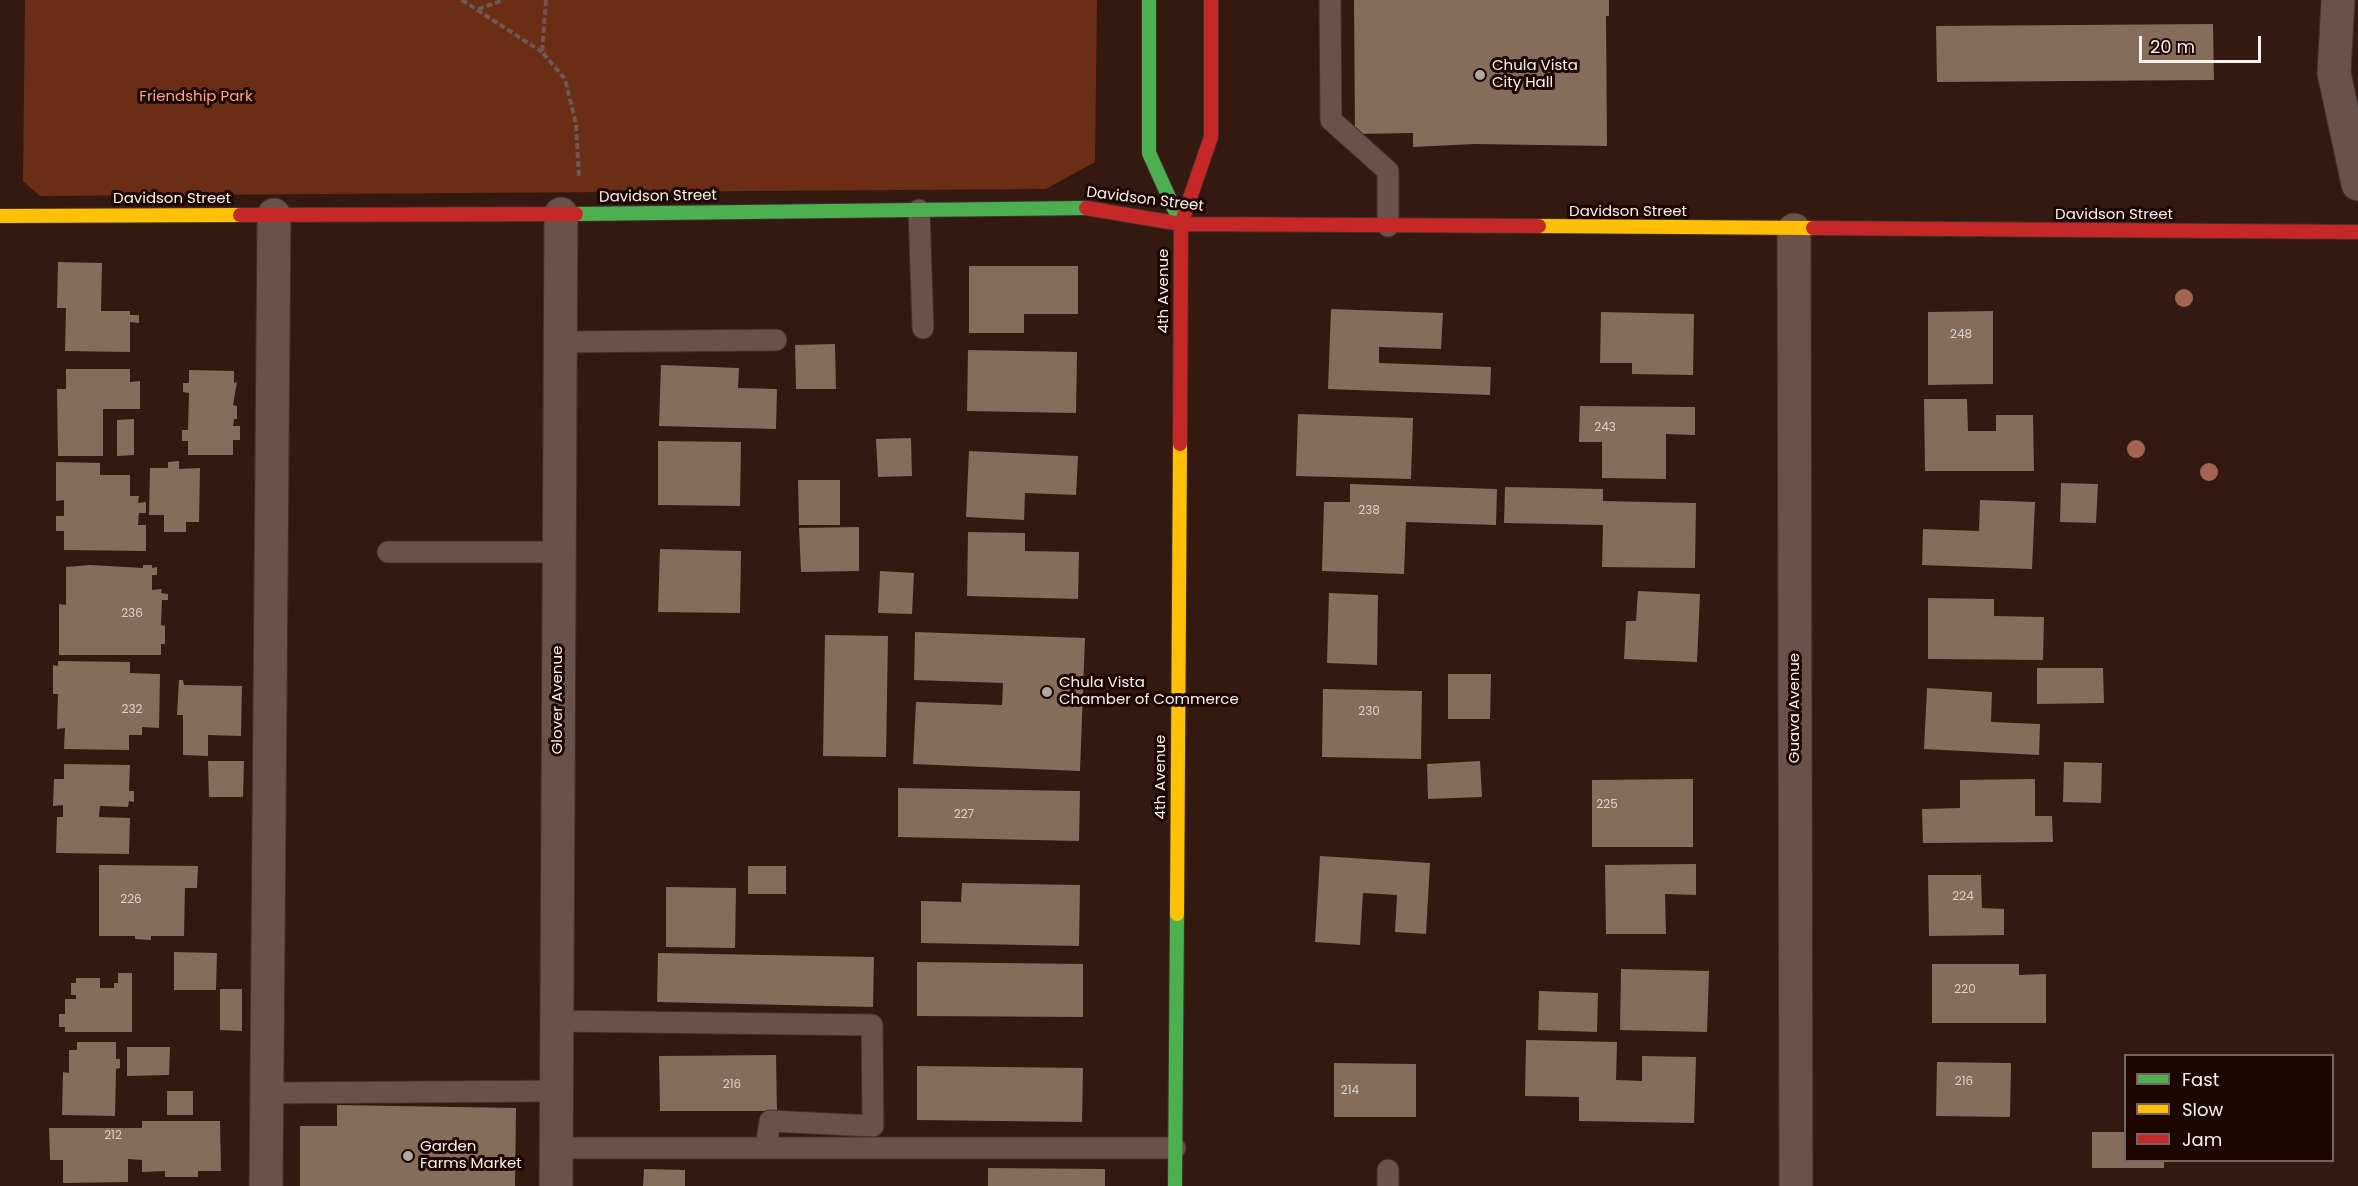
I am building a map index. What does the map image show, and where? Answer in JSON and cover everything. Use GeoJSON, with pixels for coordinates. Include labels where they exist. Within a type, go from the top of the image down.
{"type":"FeatureCollection","features":[{"type":"Feature","properties":{"kind":"street","name":"4th Avenue"},"geometry":{"type":"LineString","coordinates":[[1149,0],[1149,153],[1181,225]]}},
{"type":"Feature","properties":{"kind":"street","name":"4th Avenue"},"geometry":{"type":"LineString","coordinates":[[1175,1186],[1181,225],[1211,137],[1211,0]]}},
{"type":"Feature","properties":{"kind":"street"},"geometry":{"type":"LineString","coordinates":[[2338,0],[2334,73],[2358,183]]}},
{"type":"Feature","properties":{"kind":"street","name":"Davidson Street"},"geometry":{"type":"LineString","coordinates":[[0,216],[570,214],[1090,208],[1181,225],[2358,232]]}},
{"type":"Feature","properties":{"kind":"street","name":"Glover Avenue"},"geometry":{"type":"LineString","coordinates":[[556,1186],[560,342],[570,214]]}},
{"type":"Feature","properties":{"kind":"street"},"geometry":{"type":"LineString","coordinates":[[266,1186],[274,215]]}},
{"type":"Feature","properties":{"kind":"street","name":"Guava Avenue"},"geometry":{"type":"LineString","coordinates":[[1794,230],[1796,1186]]}},
{"type":"Feature","properties":{"kind":"lane"},"geometry":{"type":"LineString","coordinates":[[1330,0],[1331,120],[1388,171],[1388,226]]}},
{"type":"Feature","properties":{"kind":"lane"},"geometry":{"type":"LineString","coordinates":[[919,210],[923,328]]}},
{"type":"Feature","properties":{"kind":"lane"},"geometry":{"type":"LineString","coordinates":[[560,342],[776,340]]}},
{"type":"Feature","properties":{"kind":"lane"},"geometry":{"type":"LineString","coordinates":[[388,552],[559,552]]}},
{"type":"Feature","properties":{"kind":"lane"},"geometry":{"type":"LineString","coordinates":[[557,1022],[872,1025],[873,1126],[770,1120],[766,1147]]}},
{"type":"Feature","properties":{"kind":"lane"},"geometry":{"type":"LineString","coordinates":[[267,1093],[557,1091]]}},
{"type":"Feature","properties":{"kind":"lane"},"geometry":{"type":"LineString","coordinates":[[556,1148],[1175,1148]]}},
{"type":"Feature","properties":{"kind":"path"},"geometry":{"type":"LineString","coordinates":[[462,0],[543,52],[566,79],[576,124],[570,214]]}},
{"type":"Feature","properties":{"kind":"path"},"geometry":{"type":"LineString","coordinates":[[478,9],[504,0]]}},
{"type":"Feature","properties":{"kind":"path"},"geometry":{"type":"LineString","coordinates":[[543,52],[546,0]]}},
{"type":"Feature","properties":{"kind":"green space","name":"Friendship Park"},"geometry":{"type":"Polygon","coordinates":[[[25,0],[1097,0],[1095,162],[1046,189],[40,196],[23,181],[25,0]]]}},
{"type":"Feature","properties":{"kind":"building","name":"Chula Vista City Hall"},"geometry":{"type":"Polygon","coordinates":[[[1354,0],[1609,0],[1609,16],[1606,16],[1607,146],[1474,144],[1413,147],[1413,133],[1355,134],[1354,0]]]}},
{"type":"Feature","properties":{"kind":"building"},"geometry":{"type":"Polygon","coordinates":[[[2213,24],[2214,80],[1937,82],[1936,26],[2213,24]]]}},
{"type":"Feature","properties":{"kind":"building"},"geometry":{"type":"Polygon","coordinates":[[[58,262],[102,263],[101,311],[130,311],[130,315],[139,315],[139,323],[130,322],[130,352],[65,351],[66,308],[57,308],[58,262]]]}},
{"type":"Feature","properties":{"kind":"building"},"geometry":{"type":"Polygon","coordinates":[[[969,266],[1078,266],[1078,314],[1024,314],[1024,333],[969,333],[969,266]]]}},
{"type":"Feature","properties":{"kind":"building"},"geometry":{"type":"Polygon","coordinates":[[[1331,309],[1443,313],[1441,349],[1379,347],[1379,363],[1491,367],[1490,395],[1328,389],[1331,309]]]}},
{"type":"Feature","properties":{"kind":"building"},"geometry":{"type":"Polygon","coordinates":[[[1993,311],[1993,384],[1928,385],[1928,312],[1993,311]]]}},
{"type":"Feature","properties":{"kind":"building"},"geometry":{"type":"Polygon","coordinates":[[[1601,312],[1694,314],[1693,375],[1632,374],[1632,363],[1600,363],[1601,312]]]}},
{"type":"Feature","properties":{"kind":"building"},"geometry":{"type":"Polygon","coordinates":[[[835,344],[836,389],[796,389],[795,345],[835,344]]]}},
{"type":"Feature","properties":{"kind":"building"},"geometry":{"type":"Polygon","coordinates":[[[968,350],[1077,352],[1076,413],[967,411],[968,350]]]}},
{"type":"Feature","properties":{"kind":"building"},"geometry":{"type":"Polygon","coordinates":[[[661,365],[739,368],[738,388],[777,389],[776,429],[659,426],[661,365]]]}},
{"type":"Feature","properties":{"kind":"building"},"geometry":{"type":"Polygon","coordinates":[[[66,369],[130,369],[130,382],[140,381],[140,409],[103,409],[103,456],[58,456],[57,389],[66,389],[66,369]]]}},
{"type":"Feature","properties":{"kind":"building"},"geometry":{"type":"Polygon","coordinates":[[[189,370],[234,371],[234,383],[237,382],[233,405],[237,406],[237,419],[234,419],[233,426],[240,426],[240,440],[233,440],[233,455],[188,455],[188,441],[182,441],[182,430],[188,430],[189,393],[183,392],[183,383],[189,383],[189,370]]]}},
{"type":"Feature","properties":{"kind":"building"},"geometry":{"type":"Polygon","coordinates":[[[1924,399],[1967,399],[1968,431],[1996,431],[1996,415],[2033,415],[2034,471],[1925,471],[1924,399]]]}},
{"type":"Feature","properties":{"kind":"building"},"geometry":{"type":"Polygon","coordinates":[[[1580,406],[1695,407],[1695,435],[1666,434],[1666,479],[1602,478],[1602,442],[1579,442],[1580,406]]]}},
{"type":"Feature","properties":{"kind":"building"},"geometry":{"type":"Polygon","coordinates":[[[1298,414],[1413,418],[1411,479],[1296,476],[1298,414]]]}},
{"type":"Feature","properties":{"kind":"building"},"geometry":{"type":"Polygon","coordinates":[[[134,419],[134,455],[117,456],[117,420],[134,419]]]}},
{"type":"Feature","properties":{"kind":"building"},"geometry":{"type":"Polygon","coordinates":[[[911,438],[912,476],[878,477],[876,439],[911,438]]]}},
{"type":"Feature","properties":{"kind":"building"},"geometry":{"type":"Polygon","coordinates":[[[658,441],[741,442],[740,506],[658,505],[658,441]]]}},
{"type":"Feature","properties":{"kind":"building"},"geometry":{"type":"Polygon","coordinates":[[[969,451],[1078,456],[1076,495],[1025,493],[1024,520],[966,517],[969,451]]]}},
{"type":"Feature","properties":{"kind":"building"},"geometry":{"type":"Polygon","coordinates":[[[179,461],[179,469],[200,468],[199,522],[186,522],[186,532],[164,532],[164,515],[149,515],[150,468],[168,468],[168,462],[179,461]]]}},
{"type":"Feature","properties":{"kind":"building"},"geometry":{"type":"Polygon","coordinates":[[[56,462],[100,463],[100,475],[130,475],[130,496],[139,496],[138,503],[146,502],[146,513],[139,513],[138,525],[146,525],[146,551],[64,550],[64,531],[56,531],[56,516],[64,516],[64,500],[56,501],[56,462]]]}},
{"type":"Feature","properties":{"kind":"building"},"geometry":{"type":"Polygon","coordinates":[[[798,480],[840,480],[840,525],[799,525],[798,480]]]}},
{"type":"Feature","properties":{"kind":"building"},"geometry":{"type":"Polygon","coordinates":[[[2061,483],[2098,484],[2096,523],[2060,522],[2061,483]]]}},
{"type":"Feature","properties":{"kind":"building"},"geometry":{"type":"Polygon","coordinates":[[[1350,484],[1497,489],[1496,525],[1406,522],[1404,574],[1322,571],[1324,502],[1350,502],[1350,484]]]}},
{"type":"Feature","properties":{"kind":"building"},"geometry":{"type":"Polygon","coordinates":[[[1505,487],[1603,489],[1603,501],[1696,503],[1695,568],[1602,567],[1603,525],[1504,523],[1505,487]]]}},
{"type":"Feature","properties":{"kind":"building"},"geometry":{"type":"Polygon","coordinates":[[[1980,500],[2035,502],[2032,569],[1922,565],[1923,529],[1979,531],[1980,500]]]}},
{"type":"Feature","properties":{"kind":"building"},"geometry":{"type":"Polygon","coordinates":[[[859,527],[859,571],[801,572],[799,528],[859,527]]]}},
{"type":"Feature","properties":{"kind":"building"},"geometry":{"type":"Polygon","coordinates":[[[968,532],[1025,533],[1025,551],[1079,552],[1078,599],[967,596],[968,532]]]}},
{"type":"Feature","properties":{"kind":"building"},"geometry":{"type":"Polygon","coordinates":[[[660,549],[741,551],[740,613],[658,612],[660,549]]]}},
{"type":"Feature","properties":{"kind":"building"},"geometry":{"type":"Polygon","coordinates":[[[90,565],[143,568],[143,565],[152,565],[152,568],[157,567],[157,575],[152,575],[152,590],[162,589],[161,593],[168,594],[168,600],[162,600],[161,625],[165,626],[165,644],[161,644],[161,655],[59,655],[59,604],[66,605],[66,567],[90,565]]]}},
{"type":"Feature","properties":{"kind":"building"},"geometry":{"type":"Polygon","coordinates":[[[880,571],[914,573],[912,614],[878,613],[880,571]]]}},
{"type":"Feature","properties":{"kind":"building"},"geometry":{"type":"Polygon","coordinates":[[[1638,591],[1700,594],[1697,662],[1624,659],[1626,621],[1636,621],[1638,591]]]}},
{"type":"Feature","properties":{"kind":"building"},"geometry":{"type":"Polygon","coordinates":[[[1329,593],[1378,595],[1377,665],[1327,663],[1329,593]]]}},
{"type":"Feature","properties":{"kind":"building"},"geometry":{"type":"Polygon","coordinates":[[[1928,598],[1994,599],[1994,616],[2044,617],[2043,660],[1928,659],[1928,598]]]}},
{"type":"Feature","properties":{"kind":"building"},"geometry":{"type":"Polygon","coordinates":[[[915,632],[1085,638],[1080,771],[913,764],[916,702],[1002,705],[1003,683],[914,680],[915,632]]]}},
{"type":"Feature","properties":{"kind":"building"},"geometry":{"type":"Polygon","coordinates":[[[825,635],[888,636],[886,757],[823,756],[825,635]]]}},
{"type":"Feature","properties":{"kind":"building"},"geometry":{"type":"Polygon","coordinates":[[[58,661],[130,662],[130,673],[160,674],[159,728],[142,727],[142,735],[129,735],[129,750],[64,749],[65,728],[57,729],[58,694],[53,694],[53,665],[58,666],[58,661]]]}},
{"type":"Feature","properties":{"kind":"building"},"geometry":{"type":"Polygon","coordinates":[[[2037,668],[2103,668],[2104,703],[2037,704],[2037,668]]]}},
{"type":"Feature","properties":{"kind":"building"},"geometry":{"type":"Polygon","coordinates":[[[1448,674],[1491,674],[1490,719],[1448,719],[1448,674]]]}},
{"type":"Feature","properties":{"kind":"building"},"geometry":{"type":"Polygon","coordinates":[[[179,680],[183,680],[184,685],[242,686],[241,736],[208,735],[208,756],[183,755],[183,715],[177,715],[179,680]]]}},
{"type":"Feature","properties":{"kind":"building"},"geometry":{"type":"Polygon","coordinates":[[[1927,688],[1992,692],[1991,722],[2040,724],[2039,755],[1924,749],[1927,688]]]}},
{"type":"Feature","properties":{"kind":"building"},"geometry":{"type":"Polygon","coordinates":[[[1323,689],[1422,691],[1421,759],[1322,757],[1323,689]]]}},
{"type":"Feature","properties":{"kind":"building"},"geometry":{"type":"Polygon","coordinates":[[[208,761],[244,761],[243,797],[209,797],[208,761]]]}},
{"type":"Feature","properties":{"kind":"building"},"geometry":{"type":"Polygon","coordinates":[[[1480,761],[1482,797],[1428,799],[1427,764],[1480,761]]]}},
{"type":"Feature","properties":{"kind":"building"},"geometry":{"type":"Polygon","coordinates":[[[2064,762],[2102,763],[2101,803],[2063,802],[2064,762]]]}},
{"type":"Feature","properties":{"kind":"building"},"geometry":{"type":"Polygon","coordinates":[[[64,764],[130,765],[129,791],[134,791],[134,802],[129,801],[128,807],[100,806],[99,817],[130,818],[129,854],[56,853],[57,817],[63,817],[63,805],[53,806],[54,779],[64,779],[64,764]]]}},
{"type":"Feature","properties":{"kind":"building"},"geometry":{"type":"Polygon","coordinates":[[[1693,779],[1693,847],[1592,847],[1592,780],[1693,779]]]}},
{"type":"Feature","properties":{"kind":"building"},"geometry":{"type":"Polygon","coordinates":[[[2035,779],[2035,816],[2052,816],[2053,842],[1923,843],[1922,809],[1960,808],[1960,780],[2035,779]]]}},
{"type":"Feature","properties":{"kind":"building"},"geometry":{"type":"Polygon","coordinates":[[[898,788],[1080,791],[1079,841],[898,837],[898,788]]]}},
{"type":"Feature","properties":{"kind":"building"},"geometry":{"type":"Polygon","coordinates":[[[1320,856],[1430,863],[1426,934],[1395,932],[1397,895],[1363,893],[1360,945],[1315,942],[1320,856]]]}},
{"type":"Feature","properties":{"kind":"building"},"geometry":{"type":"Polygon","coordinates":[[[1696,864],[1696,895],[1665,894],[1666,934],[1606,934],[1605,865],[1696,864]]]}},
{"type":"Feature","properties":{"kind":"building"},"geometry":{"type":"Polygon","coordinates":[[[99,865],[198,866],[197,888],[185,888],[184,936],[151,936],[151,940],[135,939],[135,936],[99,936],[99,865]]]}},
{"type":"Feature","properties":{"kind":"building"},"geometry":{"type":"Polygon","coordinates":[[[748,866],[786,866],[786,894],[748,894],[748,866]]]}},
{"type":"Feature","properties":{"kind":"building"},"geometry":{"type":"Polygon","coordinates":[[[1928,875],[1981,875],[1982,908],[2004,909],[2004,935],[1929,936],[1928,875]]]}},
{"type":"Feature","properties":{"kind":"building"},"geometry":{"type":"Polygon","coordinates":[[[962,883],[1080,885],[1079,946],[921,943],[921,901],[961,902],[962,883]]]}},
{"type":"Feature","properties":{"kind":"building"},"geometry":{"type":"Polygon","coordinates":[[[666,887],[736,888],[735,948],[666,947],[666,887]]]}},
{"type":"Feature","properties":{"kind":"building"},"geometry":{"type":"Polygon","coordinates":[[[174,952],[217,953],[216,990],[174,990],[174,952]]]}},
{"type":"Feature","properties":{"kind":"building"},"geometry":{"type":"Polygon","coordinates":[[[658,953],[874,957],[873,1007],[657,1002],[658,953]]]}},
{"type":"Feature","properties":{"kind":"building"},"geometry":{"type":"Polygon","coordinates":[[[917,962],[1083,964],[1083,1017],[917,1016],[917,962]]]}},
{"type":"Feature","properties":{"kind":"building"},"geometry":{"type":"Polygon","coordinates":[[[1932,964],[2019,964],[2019,975],[2046,974],[2046,1023],[1932,1023],[1932,964]]]}},
{"type":"Feature","properties":{"kind":"building"},"geometry":{"type":"Polygon","coordinates":[[[1621,969],[1709,971],[1707,1032],[1620,1030],[1621,969]]]}},
{"type":"Feature","properties":{"kind":"building"},"geometry":{"type":"Polygon","coordinates":[[[118,973],[132,973],[132,1032],[65,1032],[65,1027],[59,1027],[59,1014],[65,1014],[65,999],[76,999],[76,995],[71,995],[71,983],[76,983],[76,978],[100,978],[100,988],[114,988],[114,983],[118,983],[118,973]]]}},
{"type":"Feature","properties":{"kind":"building"},"geometry":{"type":"Polygon","coordinates":[[[220,989],[242,989],[242,1031],[220,1030],[220,989]]]}},
{"type":"Feature","properties":{"kind":"building"},"geometry":{"type":"Polygon","coordinates":[[[1539,991],[1598,993],[1597,1032],[1538,1030],[1539,991]]]}},
{"type":"Feature","properties":{"kind":"building"},"geometry":{"type":"Polygon","coordinates":[[[1526,1040],[1617,1042],[1616,1080],[1642,1081],[1642,1056],[1696,1057],[1694,1123],[1579,1121],[1579,1097],[1525,1096],[1526,1040]]]}},
{"type":"Feature","properties":{"kind":"building"},"geometry":{"type":"Polygon","coordinates":[[[77,1042],[116,1042],[116,1059],[120,1059],[120,1068],[116,1069],[115,1116],[62,1115],[63,1072],[69,1073],[69,1050],[77,1050],[77,1042]]]}},
{"type":"Feature","properties":{"kind":"building"},"geometry":{"type":"Polygon","coordinates":[[[127,1047],[170,1047],[169,1075],[127,1076],[127,1047]]]}},
{"type":"Feature","properties":{"kind":"building"},"geometry":{"type":"Polygon","coordinates":[[[776,1055],[777,1111],[660,1111],[659,1056],[776,1055]]]}},
{"type":"Feature","properties":{"kind":"building"},"geometry":{"type":"Polygon","coordinates":[[[1937,1062],[2011,1063],[2010,1117],[1936,1116],[1937,1062]]]}},
{"type":"Feature","properties":{"kind":"building"},"geometry":{"type":"Polygon","coordinates":[[[1334,1063],[1416,1064],[1416,1117],[1334,1117],[1334,1063]]]}},
{"type":"Feature","properties":{"kind":"building"},"geometry":{"type":"Polygon","coordinates":[[[917,1066],[1083,1068],[1082,1122],[917,1120],[917,1066]]]}},
{"type":"Feature","properties":{"kind":"building"},"geometry":{"type":"Polygon","coordinates":[[[167,1091],[193,1091],[193,1115],[167,1115],[167,1091]]]}},
{"type":"Feature","properties":{"kind":"building","name":"Garden Farms Market"},"geometry":{"type":"Polygon","coordinates":[[[337,1105],[516,1108],[515,1186],[300,1186],[300,1126],[337,1126],[337,1105]]]}},
{"type":"Feature","properties":{"kind":"building"},"geometry":{"type":"Polygon","coordinates":[[[142,1121],[220,1121],[221,1171],[198,1171],[198,1177],[165,1177],[165,1171],[142,1172],[142,1160],[128,1159],[128,1182],[63,1183],[63,1160],[50,1160],[49,1128],[142,1128],[142,1121]]]}},
{"type":"Feature","properties":{"kind":"building"},"geometry":{"type":"Polygon","coordinates":[[[2092,1132],[2124,1132],[2124,1162],[2164,1162],[2164,1168],[2092,1168],[2092,1132]]]}},
{"type":"Feature","properties":{"kind":"building"},"geometry":{"type":"Polygon","coordinates":[[[988,1168],[1105,1169],[1105,1186],[988,1186],[988,1168]]]}},
{"type":"Feature","properties":{"kind":"building"},"geometry":{"type":"Polygon","coordinates":[[[644,1169],[685,1170],[685,1186],[643,1186],[644,1169]]]}},
{"type":"Feature","properties":{"kind":"traffic: fast"},"geometry":{"type":"LineString","coordinates":[[1149,0],[1149,153],[1181,224]]}},
{"type":"Feature","properties":{"kind":"traffic: fast"},"geometry":{"type":"LineString","coordinates":[[576,214],[1086,208]]}},
{"type":"Feature","properties":{"kind":"traffic: fast"},"geometry":{"type":"LineString","coordinates":[[1175,1186],[1177,914]]}},
{"type":"Feature","properties":{"kind":"traffic: slow"},"geometry":{"type":"LineString","coordinates":[[0,216],[240,215]]}},
{"type":"Feature","properties":{"kind":"traffic: slow"},"geometry":{"type":"LineString","coordinates":[[1539,226],[1813,228]]}},
{"type":"Feature","properties":{"kind":"traffic: slow"},"geometry":{"type":"LineString","coordinates":[[1177,914],[1180,444]]}},
{"type":"Feature","properties":{"kind":"traffic: jam"},"geometry":{"type":"LineString","coordinates":[[1180,444],[1181,224],[1211,137],[1211,0]]}},
{"type":"Feature","properties":{"kind":"traffic: jam"},"geometry":{"type":"LineString","coordinates":[[1086,208],[1181,224],[1539,226]]}},
{"type":"Feature","properties":{"kind":"traffic: jam"},"geometry":{"type":"LineString","coordinates":[[240,215],[576,214]]}},
{"type":"Feature","properties":{"kind":"traffic: jam"},"geometry":{"type":"LineString","coordinates":[[1813,228],[2358,232]]}},
{"type":"Feature","properties":{"kind":"place","name":"Chula Vista City Hall"},"geometry":{"type":"Point","coordinates":[1480,75]}},
{"type":"Feature","properties":{"kind":"place","name":"Chula Vista Chamber of Commerce"},"geometry":{"type":"Point","coordinates":[1047,692]}},
{"type":"Feature","properties":{"kind":"place","name":"Garden Farms Market"},"geometry":{"type":"Point","coordinates":[408,1156]}}]}
